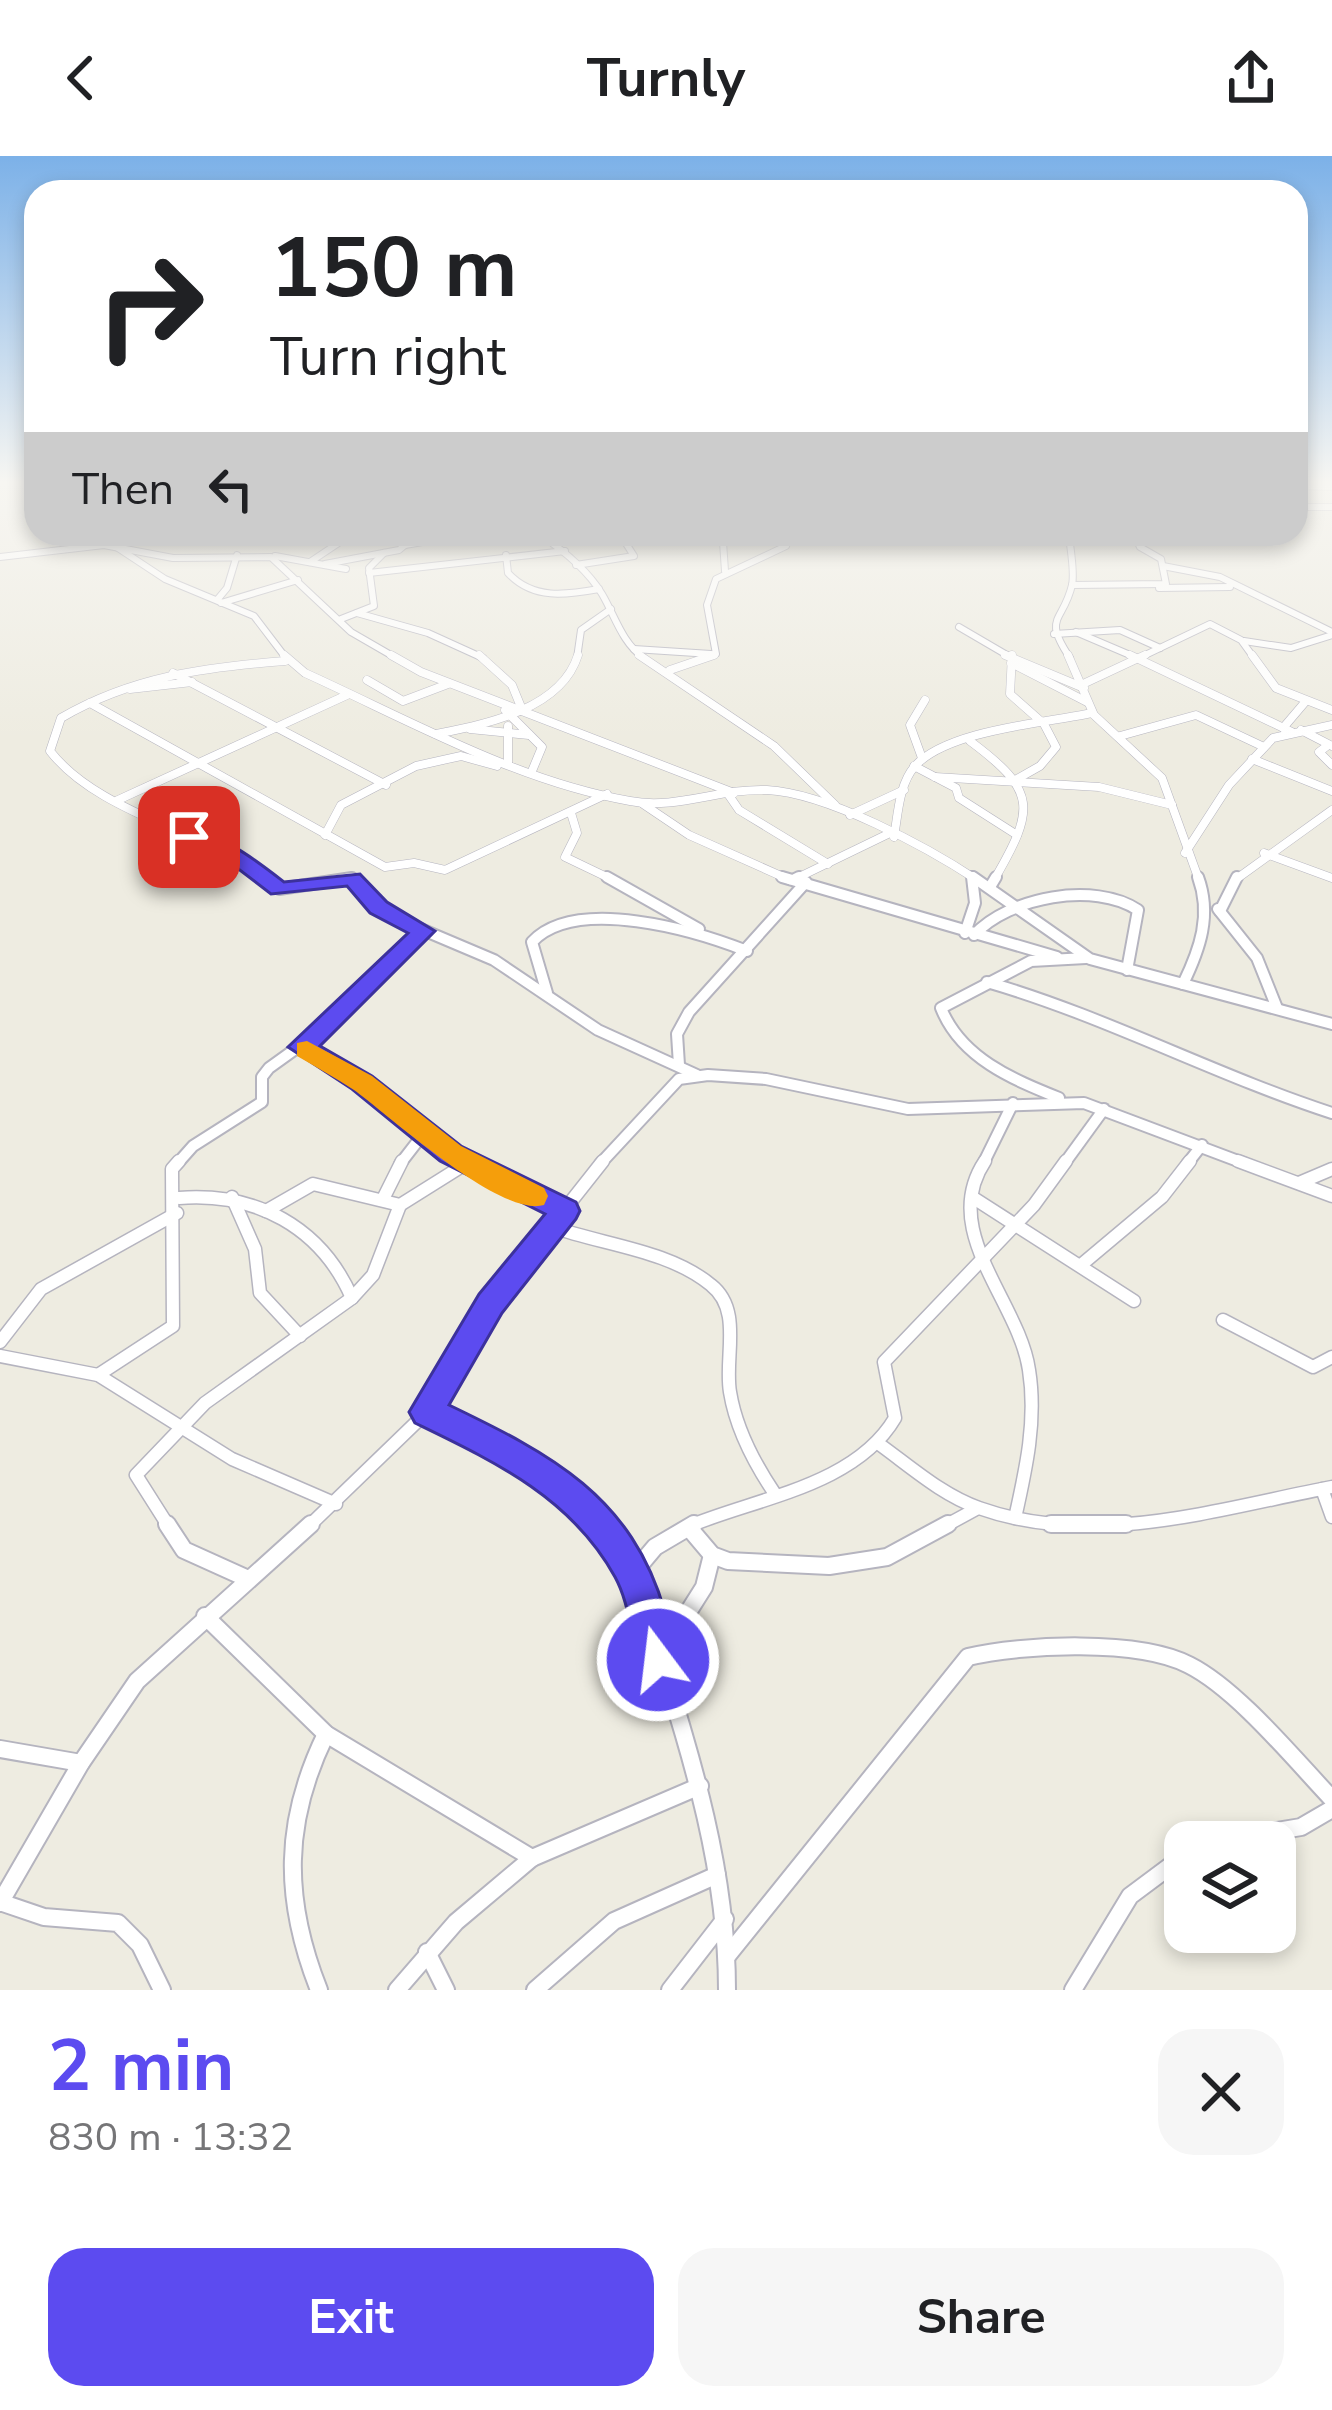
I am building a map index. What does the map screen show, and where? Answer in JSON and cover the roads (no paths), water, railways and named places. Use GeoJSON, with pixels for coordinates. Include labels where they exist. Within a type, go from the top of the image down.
{"type":"FeatureCollection","features":[{"type":"Feature","properties":{"kind":"street"},"geometry":{"type":"LineString","coordinates":[[147,568],[267,626],[285,661]]}},
{"type":"Feature","properties":{"kind":"street"},"geometry":{"type":"LineString","coordinates":[[219,602],[233,568]]}},
{"type":"Feature","properties":{"kind":"street"},"geometry":{"type":"LineString","coordinates":[[286,568],[365,643],[515,712],[731,794],[739,810],[827,864]]}},
{"type":"Feature","properties":{"kind":"street"},"geometry":{"type":"LineString","coordinates":[[340,619],[376,603],[370,568]]}},
{"type":"Feature","properties":{"kind":"street"},"geometry":{"type":"LineString","coordinates":[[370,573],[411,568]]}},
{"type":"Feature","properties":{"kind":"street"},"geometry":{"type":"LineString","coordinates":[[507,568],[523,587],[555,595],[599,589]]}},
{"type":"Feature","properties":{"kind":"street"},"geometry":{"type":"LineString","coordinates":[[578,568],[599,589],[631,649],[670,670],[707,704],[774,746],[837,808]]}},
{"type":"Feature","properties":{"kind":"street"},"geometry":{"type":"LineString","coordinates":[[716,654],[705,609],[709,591],[734,568]]}},
{"type":"Feature","properties":{"kind":"street"},"geometry":{"type":"LineString","coordinates":[[1071,568],[1072,585],[1056,612],[1054,634],[1092,713],[1162,778],[1185,853],[1206,898],[1257,958],[1277,1008]]}},
{"type":"Feature","properties":{"kind":"street"},"geometry":{"type":"LineString","coordinates":[[1147,586],[1168,581],[1164,568]]}},
{"type":"Feature","properties":{"kind":"street"},"geometry":{"type":"LineString","coordinates":[[1171,568],[1220,577],[1233,588],[1332,633]]}},
{"type":"Feature","properties":{"kind":"street"},"geometry":{"type":"LineString","coordinates":[[219,602],[298,580]]}},
{"type":"Feature","properties":{"kind":"street"},"geometry":{"type":"LineString","coordinates":[[1072,585],[1233,588]]}},
{"type":"Feature","properties":{"kind":"street"},"geometry":{"type":"LineString","coordinates":[[436,734],[515,712],[572,670],[581,630],[611,609]]}},
{"type":"Feature","properties":{"kind":"street"},"geometry":{"type":"LineString","coordinates":[[357,613],[431,633],[490,664],[514,685],[515,712],[508,733],[513,765]]}},
{"type":"Feature","properties":{"kind":"street"},"geometry":{"type":"LineString","coordinates":[[959,627],[976,643],[1083,686],[1208,624],[1241,640],[1282,648],[1332,633]]}},
{"type":"Feature","properties":{"kind":"street"},"geometry":{"type":"LineString","coordinates":[[1054,634],[1120,630],[1160,648]]}},
{"type":"Feature","properties":{"kind":"street"},"geometry":{"type":"LineString","coordinates":[[1076,632],[1329,746]]}},
{"type":"Feature","properties":{"kind":"street"},"geometry":{"type":"LineString","coordinates":[[1241,640],[1267,681],[1332,710]]}},
{"type":"Feature","properties":{"kind":"street"},"geometry":{"type":"LineString","coordinates":[[631,649],[716,654]]}},
{"type":"Feature","properties":{"kind":"street"},"geometry":{"type":"LineString","coordinates":[[670,670],[716,654]]}},
{"type":"Feature","properties":{"kind":"street"},"geometry":{"type":"LineString","coordinates":[[1012,659],[1041,683],[1087,702]]}},
{"type":"Feature","properties":{"kind":"street"},"geometry":{"type":"LineString","coordinates":[[1012,659],[1010,694],[1056,741],[1054,752],[1018,780]]}},
{"type":"Feature","properties":{"kind":"street"},"geometry":{"type":"LineString","coordinates":[[697,1075],[598,1030],[494,960],[379,908],[352,878],[279,889],[240,859],[62,771],[50,751],[61,718],[124,688],[173,673],[215,664],[285,661],[347,695],[513,765],[643,804],[699,842],[801,881],[969,934],[1058,957],[1090,959],[1332,1024]]}},
{"type":"Feature","properties":{"kind":"street"},"geometry":{"type":"LineString","coordinates":[[173,673],[386,785]]}},
{"type":"Feature","properties":{"kind":"street"},"geometry":{"type":"LineString","coordinates":[[367,680],[403,701],[448,684]]}},
{"type":"Feature","properties":{"kind":"street"},"geometry":{"type":"LineString","coordinates":[[124,688],[192,682]]}},
{"type":"Feature","properties":{"kind":"street"},"geometry":{"type":"LineString","coordinates":[[118,800],[347,695]]}},
{"type":"Feature","properties":{"kind":"street"},"geometry":{"type":"LineString","coordinates":[[925,700],[910,725],[918,762],[1017,835]]}},
{"type":"Feature","properties":{"kind":"street"},"geometry":{"type":"LineString","coordinates":[[1292,730],[1306,701]]}},
{"type":"Feature","properties":{"kind":"street"},"geometry":{"type":"LineString","coordinates":[[90,703],[376,865],[420,864],[440,871],[608,793]]}},
{"type":"Feature","properties":{"kind":"street"},"geometry":{"type":"LineString","coordinates":[[515,712],[543,752],[532,771]]}},
{"type":"Feature","properties":{"kind":"street"},"geometry":{"type":"LineString","coordinates":[[891,836],[918,762],[969,741],[1092,713]]}},
{"type":"Feature","properties":{"kind":"street"},"geometry":{"type":"LineString","coordinates":[[1120,736],[1190,714],[1264,747]]}},
{"type":"Feature","properties":{"kind":"street"},"geometry":{"type":"LineString","coordinates":[[1185,853],[1264,747],[1292,730],[1332,725]]}},
{"type":"Feature","properties":{"kind":"street"},"geometry":{"type":"LineString","coordinates":[[464,728],[532,735]]}},
{"type":"Feature","properties":{"kind":"street"},"geometry":{"type":"LineString","coordinates":[[969,741],[1018,780]]}},
{"type":"Feature","properties":{"kind":"street"},"geometry":{"type":"LineString","coordinates":[[1329,746],[1319,752],[1332,765]]}},
{"type":"Feature","properties":{"kind":"street"},"geometry":{"type":"LineString","coordinates":[[325,835],[341,806],[416,766],[454,757],[513,765]]}},
{"type":"Feature","properties":{"kind":"street"},"geometry":{"type":"LineString","coordinates":[[1252,759],[1332,791]]}},
{"type":"Feature","properties":{"kind":"street"},"geometry":{"type":"LineString","coordinates":[[935,776],[1099,788],[1172,805]]}},
{"type":"Feature","properties":{"kind":"street"},"geometry":{"type":"LineString","coordinates":[[990,887],[1017,835],[1018,780]]}},
{"type":"Feature","properties":{"kind":"street"},"geometry":{"type":"LineString","coordinates":[[850,815],[904,790]]}},
{"type":"Feature","properties":{"kind":"street"},"geometry":{"type":"LineString","coordinates":[[643,804],[777,791],[837,808],[972,876],[1090,959]]}},
{"type":"Feature","properties":{"kind":"street"},"geometry":{"type":"LineString","coordinates":[[1220,910],[1228,885],[1264,853],[1332,811]]}},
{"type":"Feature","properties":{"kind":"street"},"geometry":{"type":"LineString","coordinates":[[571,813],[577,832],[565,857],[653,898],[708,935]]}},
{"type":"Feature","properties":{"kind":"street"},"geometry":{"type":"LineString","coordinates":[[680,1065],[677,1034],[689,1012],[747,951],[801,881],[891,836]]}},
{"type":"Feature","properties":{"kind":"street"},"geometry":{"type":"LineString","coordinates":[[1264,853],[1332,878]]}},
{"type":"Feature","properties":{"kind":"street"},"geometry":{"type":"LineString","coordinates":[[969,934],[975,903],[972,876]]}},
{"type":"Feature","properties":{"kind":"street"},"geometry":{"type":"LineString","coordinates":[[969,934],[986,919],[1019,906],[1068,898],[1132,903],[1138,910],[1127,970]]}},
{"type":"Feature","properties":{"kind":"street"},"geometry":{"type":"LineString","coordinates":[[1183,984],[1200,950],[1206,898]]}},
{"type":"Feature","properties":{"kind":"street"},"geometry":{"type":"LineString","coordinates":[[548,997],[532,941],[542,932],[632,917],[708,935],[747,951]]}},
{"type":"Feature","properties":{"kind":"street"},"geometry":{"type":"LineString","coordinates":[[98,1375],[172,1326],[178,1206],[172,1169],[182,1156],[256,1108],[265,1095],[262,1077],[302,1047],[423,931]]}},
{"type":"Feature","properties":{"kind":"street"},"geometry":{"type":"LineString","coordinates":[[1058,957],[1030,961],[943,1004],[942,1013],[976,1052],[1006,1076],[1332,1196]]}},
{"type":"Feature","properties":{"kind":"street"},"geometry":{"type":"LineString","coordinates":[[987,982],[1035,996],[1234,1081],[1332,1113]]}},
{"type":"Feature","properties":{"kind":"street"},"geometry":{"type":"LineString","coordinates":[[302,1047],[362,1082],[467,1163],[565,1211]]}},
{"type":"Feature","properties":{"kind":"street"},"geometry":{"type":"LineString","coordinates":[[162,1990],[140,1945],[118,1923],[32,1919],[0,1903],[81,1763],[137,1681],[246,1578],[336,1504],[427,1412],[490,1304],[656,1099],[680,1079],[748,1074],[902,1109],[1062,1099]]}},
{"type":"Feature","properties":{"kind":"street"},"geometry":{"type":"LineString","coordinates":[[1006,1076],[1005,1137],[976,1170],[972,1197],[982,1262],[1016,1318],[1033,1394],[1033,1444],[1015,1518]]}},
{"type":"Feature","properties":{"kind":"street"},"geometry":{"type":"LineString","coordinates":[[634,1572],[649,1548],[834,1471],[879,1444],[895,1418],[884,1362],[1016,1224],[1104,1109]]}},
{"type":"Feature","properties":{"kind":"street"},"geometry":{"type":"LineString","coordinates":[[383,1199],[397,1168],[424,1133]]}},
{"type":"Feature","properties":{"kind":"street"},"geometry":{"type":"LineString","coordinates":[[1081,1265],[1162,1197],[1202,1145]]}},
{"type":"Feature","properties":{"kind":"street"},"geometry":{"type":"LineString","coordinates":[[246,1578],[184,1550],[159,1505],[137,1483],[142,1467],[178,1430],[352,1298],[373,1275],[400,1205],[467,1163]]}},
{"type":"Feature","properties":{"kind":"street"},"geometry":{"type":"LineString","coordinates":[[1299,1183],[1332,1169]]}},
{"type":"Feature","properties":{"kind":"street"},"geometry":{"type":"LineString","coordinates":[[266,1211],[313,1184],[400,1205]]}},
{"type":"Feature","properties":{"kind":"street"},"geometry":{"type":"LineString","coordinates":[[232,1197],[255,1250],[260,1293],[300,1336]]}},
{"type":"Feature","properties":{"kind":"street"},"geometry":{"type":"LineString","coordinates":[[0,1342],[41,1289],[178,1206],[232,1197],[266,1211],[337,1259],[352,1298]]}},
{"type":"Feature","properties":{"kind":"street"},"geometry":{"type":"LineString","coordinates":[[972,1197],[1134,1301]]}},
{"type":"Feature","properties":{"kind":"street"},"geometry":{"type":"LineString","coordinates":[[553,1227],[661,1262],[721,1294],[728,1307],[728,1386],[739,1430],[776,1494]]}},
{"type":"Feature","properties":{"kind":"street"},"geometry":{"type":"LineString","coordinates":[[1223,1320],[1313,1367],[1332,1357]]}},
{"type":"Feature","properties":{"kind":"street"},"geometry":{"type":"LineString","coordinates":[[0,1356],[98,1375],[178,1430],[336,1504]]}},
{"type":"Feature","properties":{"kind":"street"},"geometry":{"type":"LineString","coordinates":[[427,1412],[492,1440],[556,1480],[589,1509],[634,1572],[700,1786],[725,1918],[731,1987]]}},
{"type":"Feature","properties":{"kind":"street"},"geometry":{"type":"LineString","coordinates":[[879,1444],[978,1508],[1058,1526],[1117,1526],[1327,1488],[1332,1517]]}},
{"type":"Feature","properties":{"kind":"street"},"geometry":{"type":"LineString","coordinates":[[690,1529],[712,1555],[782,1567],[859,1563],[925,1541],[978,1508]]}},
{"type":"Feature","properties":{"kind":"street"},"geometry":{"type":"LineString","coordinates":[[658,1660],[704,1587],[712,1555]]}},
{"type":"Feature","properties":{"kind":"street"},"geometry":{"type":"LineString","coordinates":[[205,1616],[326,1734],[532,1858]]}},
{"type":"Feature","properties":{"kind":"street"},"geometry":{"type":"LineString","coordinates":[[728,1955],[968,1658],[998,1650],[1137,1650],[1190,1665],[1258,1720],[1332,1799]]}},
{"type":"Feature","properties":{"kind":"street"},"geometry":{"type":"LineString","coordinates":[[319,1990],[301,1944],[290,1844],[292,1807],[326,1734]]}},
{"type":"Feature","properties":{"kind":"street"},"geometry":{"type":"LineString","coordinates":[[0,1749],[81,1763]]}},
{"type":"Feature","properties":{"kind":"street"},"geometry":{"type":"LineString","coordinates":[[397,1990],[427,1952],[532,1858],[700,1786]]}},
{"type":"Feature","properties":{"kind":"street"},"geometry":{"type":"LineString","coordinates":[[1296,1828],[1332,1809]]}},
{"type":"Feature","properties":{"kind":"street"},"geometry":{"type":"LineString","coordinates":[[1072,1990],[1105,1930],[1145,1874],[1164,1865]]}},
{"type":"Feature","properties":{"kind":"street"},"geometry":{"type":"LineString","coordinates":[[535,1990],[614,1921],[717,1875]]}},
{"type":"Feature","properties":{"kind":"street"},"geometry":{"type":"LineString","coordinates":[[670,1990],[725,1918]]}},
{"type":"Feature","properties":{"kind":"street"},"geometry":{"type":"LineString","coordinates":[[427,1952],[446,1990]]}}]}
